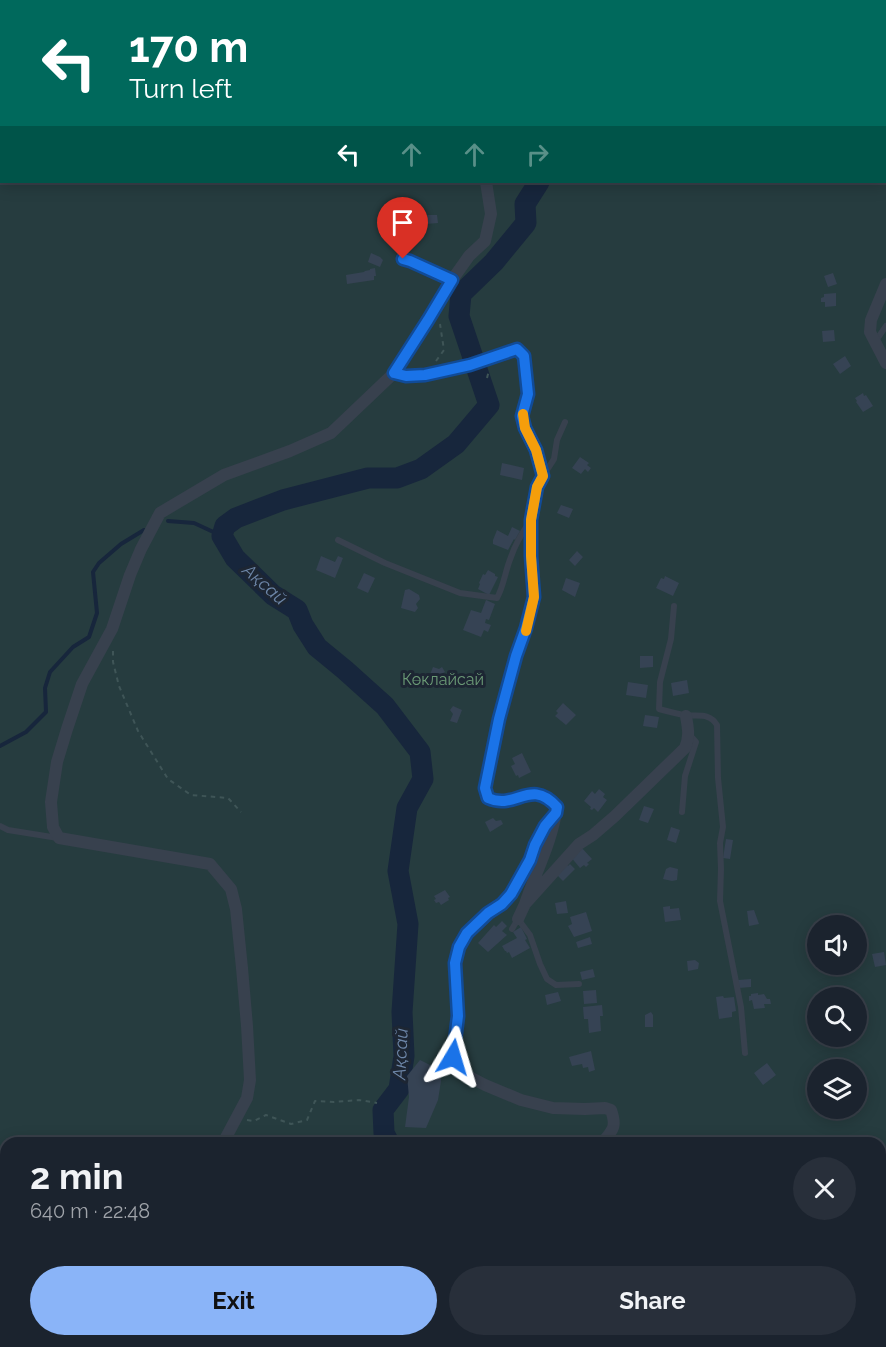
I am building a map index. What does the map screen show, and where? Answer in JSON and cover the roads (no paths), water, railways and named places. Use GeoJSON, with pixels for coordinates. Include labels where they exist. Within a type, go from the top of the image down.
{"type":"FeatureCollection","features":[{"type":"Feature","properties":{"kind":"street"},"geometry":{"type":"LineString","coordinates":[[226,1137],[247,1098],[250,1080],[248,1026],[236,909],[231,889],[210,864],[59,838],[53,827],[51,802],[57,762],[82,684],[112,629],[130,575],[160,513],[224,475],[290,452],[331,433],[394,373],[452,280],[469,256],[485,241],[491,214],[486,183]]}},
{"type":"Feature","properties":{"kind":"street"},"geometry":{"type":"LineString","coordinates":[[886,284],[871,320],[870,332],[886,363]]}},
{"type":"Feature","properties":{"kind":"street"},"geometry":{"type":"LineString","coordinates":[[394,373],[406,376],[425,375],[476,363],[517,349],[524,356],[528,394],[522,416],[536,450],[543,476],[537,487],[531,520],[534,597],[499,719],[485,788],[488,798],[495,801],[535,793],[550,799],[557,807],[549,844],[515,924]]}},
{"type":"Feature","properties":{"kind":"street"},"geometry":{"type":"LineString","coordinates":[[525,904],[579,844],[615,816],[685,748],[689,739],[686,716]]}},
{"type":"Feature","properties":{"kind":"street"},"geometry":{"type":"LineString","coordinates":[[556,813],[545,826],[511,894],[467,933],[459,947],[455,963],[458,1016],[453,1057],[460,1072],[521,1100],[553,1108],[611,1110],[615,1121],[607,1137]]}},
{"type":"Feature","properties":{"kind":"lane"},"geometry":{"type":"LineString","coordinates":[[403,259],[452,280]]}},
{"type":"Feature","properties":{"kind":"lane"},"geometry":{"type":"LineString","coordinates":[[875,342],[886,326]]}},
{"type":"Feature","properties":{"kind":"lane"},"geometry":{"type":"LineString","coordinates":[[543,476],[554,459],[557,440],[565,422]]}},
{"type":"Feature","properties":{"kind":"lane"},"geometry":{"type":"LineString","coordinates":[[338,540],[460,593],[498,598],[511,556],[531,520]]}},
{"type":"Feature","properties":{"kind":"lane"},"geometry":{"type":"LineString","coordinates":[[674,606],[671,639],[660,682],[659,709],[686,716],[706,716],[713,719],[717,725],[718,778],[723,827],[720,843],[720,901],[741,1007],[745,1053]]}},
{"type":"Feature","properties":{"kind":"lane"},"geometry":{"type":"LineString","coordinates":[[682,812],[686,776],[696,742],[689,733]]}},
{"type":"Feature","properties":{"kind":"lane"},"geometry":{"type":"LineString","coordinates":[[0,826],[8,830],[59,838]]}},
{"type":"Feature","properties":{"kind":"lane"},"geometry":{"type":"LineString","coordinates":[[515,924],[530,935],[547,980],[556,985],[579,984]]}},
{"type":"Feature","properties":{"kind":"waterway","name":"Ақсай"},"geometry":{"type":"LineString","coordinates":[[386,1137],[383,1110],[399,1089],[404,1056],[402,1012],[408,924],[398,871],[407,808],[423,779],[420,752],[385,706],[317,647],[303,625],[297,610],[273,595],[235,558],[222,536],[225,526],[236,518],[283,500],[368,478],[397,478],[421,469],[456,444],[489,405],[459,316],[461,294],[494,262],[526,223],[525,204],[538,183]]}},
{"type":"Feature","properties":{"kind":"waterway"},"geometry":{"type":"LineString","coordinates":[[168,521],[194,523],[222,536]]}},
{"type":"Feature","properties":{"kind":"waterway"},"geometry":{"type":"LineString","coordinates":[[0,746],[26,732],[46,712],[45,688],[50,672],[73,647],[89,637],[97,613],[93,572],[99,563],[121,544],[144,530]]}},
{"type":"Feature","properties":{"kind":"park label","name":"Көклайсай"},"geometry":{"type":"Point","coordinates":[443,679]}}]}
